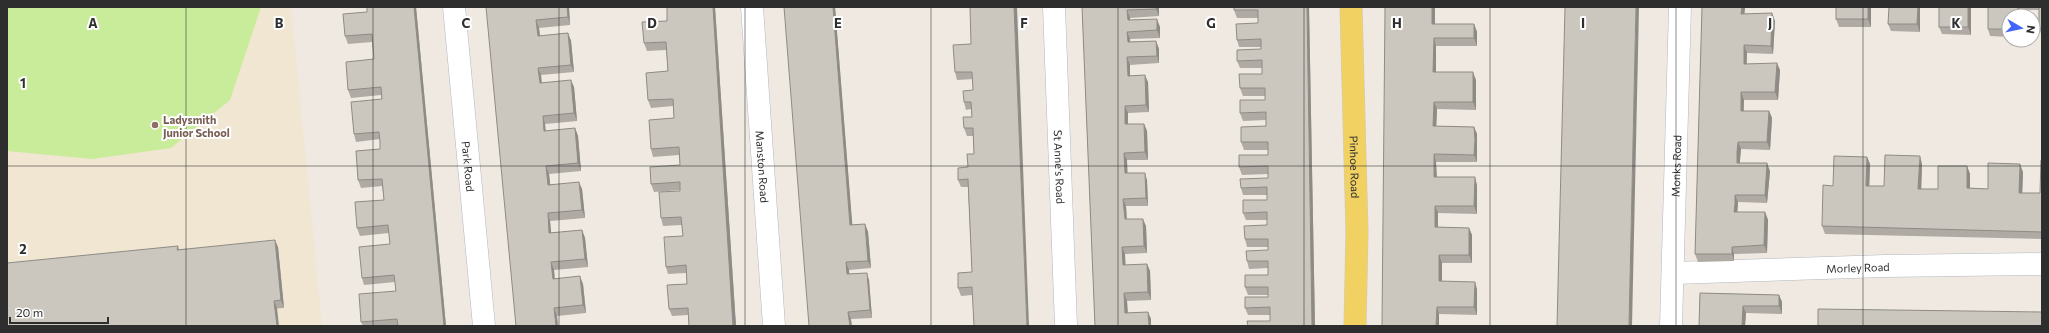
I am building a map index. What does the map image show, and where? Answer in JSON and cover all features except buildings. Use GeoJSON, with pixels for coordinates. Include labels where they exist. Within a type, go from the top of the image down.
{"type":"FeatureCollection","features":[{"type":"Feature","properties":{"kind":"main road","name":"Pinhoe Road"},"geometry":{"type":"LineString","coordinates":[[1351,7],[1357,232],[1355,326]]}},
{"type":"Feature","properties":{"kind":"street","name":"Park Road"},"geometry":{"type":"LineString","coordinates":[[454,7],[484,326]]}},
{"type":"Feature","properties":{"kind":"street","name":"Manston Road"},"geometry":{"type":"LineString","coordinates":[[752,7],[774,326]]}},
{"type":"Feature","properties":{"kind":"street","name":"St Anne's Road"},"geometry":{"type":"LineString","coordinates":[[1054,7],[1066,326]]}},
{"type":"Feature","properties":{"kind":"street","name":"Monks Road"},"geometry":{"type":"LineString","coordinates":[[1671,326],[1674,273],[1680,7]]}},
{"type":"Feature","properties":{"kind":"street","name":"Morley Road"},"geometry":{"type":"LineString","coordinates":[[1674,273],[1885,266],[2042,264]]}},
{"type":"Feature","properties":{"kind":"shaded area","name":"Ladysmith Junior School"},"geometry":{"type":"Polygon","coordinates":[[[7,7],[291,7],[322,326],[7,326],[7,7]]]}},
{"type":"Feature","properties":{"kind":"green space"},"geometry":{"type":"Polygon","coordinates":[[[7,7],[261,7],[230,100],[171,148],[92,159],[7,151],[7,7]]]}},
{"type":"Feature","properties":{"kind":"place","name":"Ladysmith Junior School"},"geometry":{"type":"Point","coordinates":[155,125]}}]}
